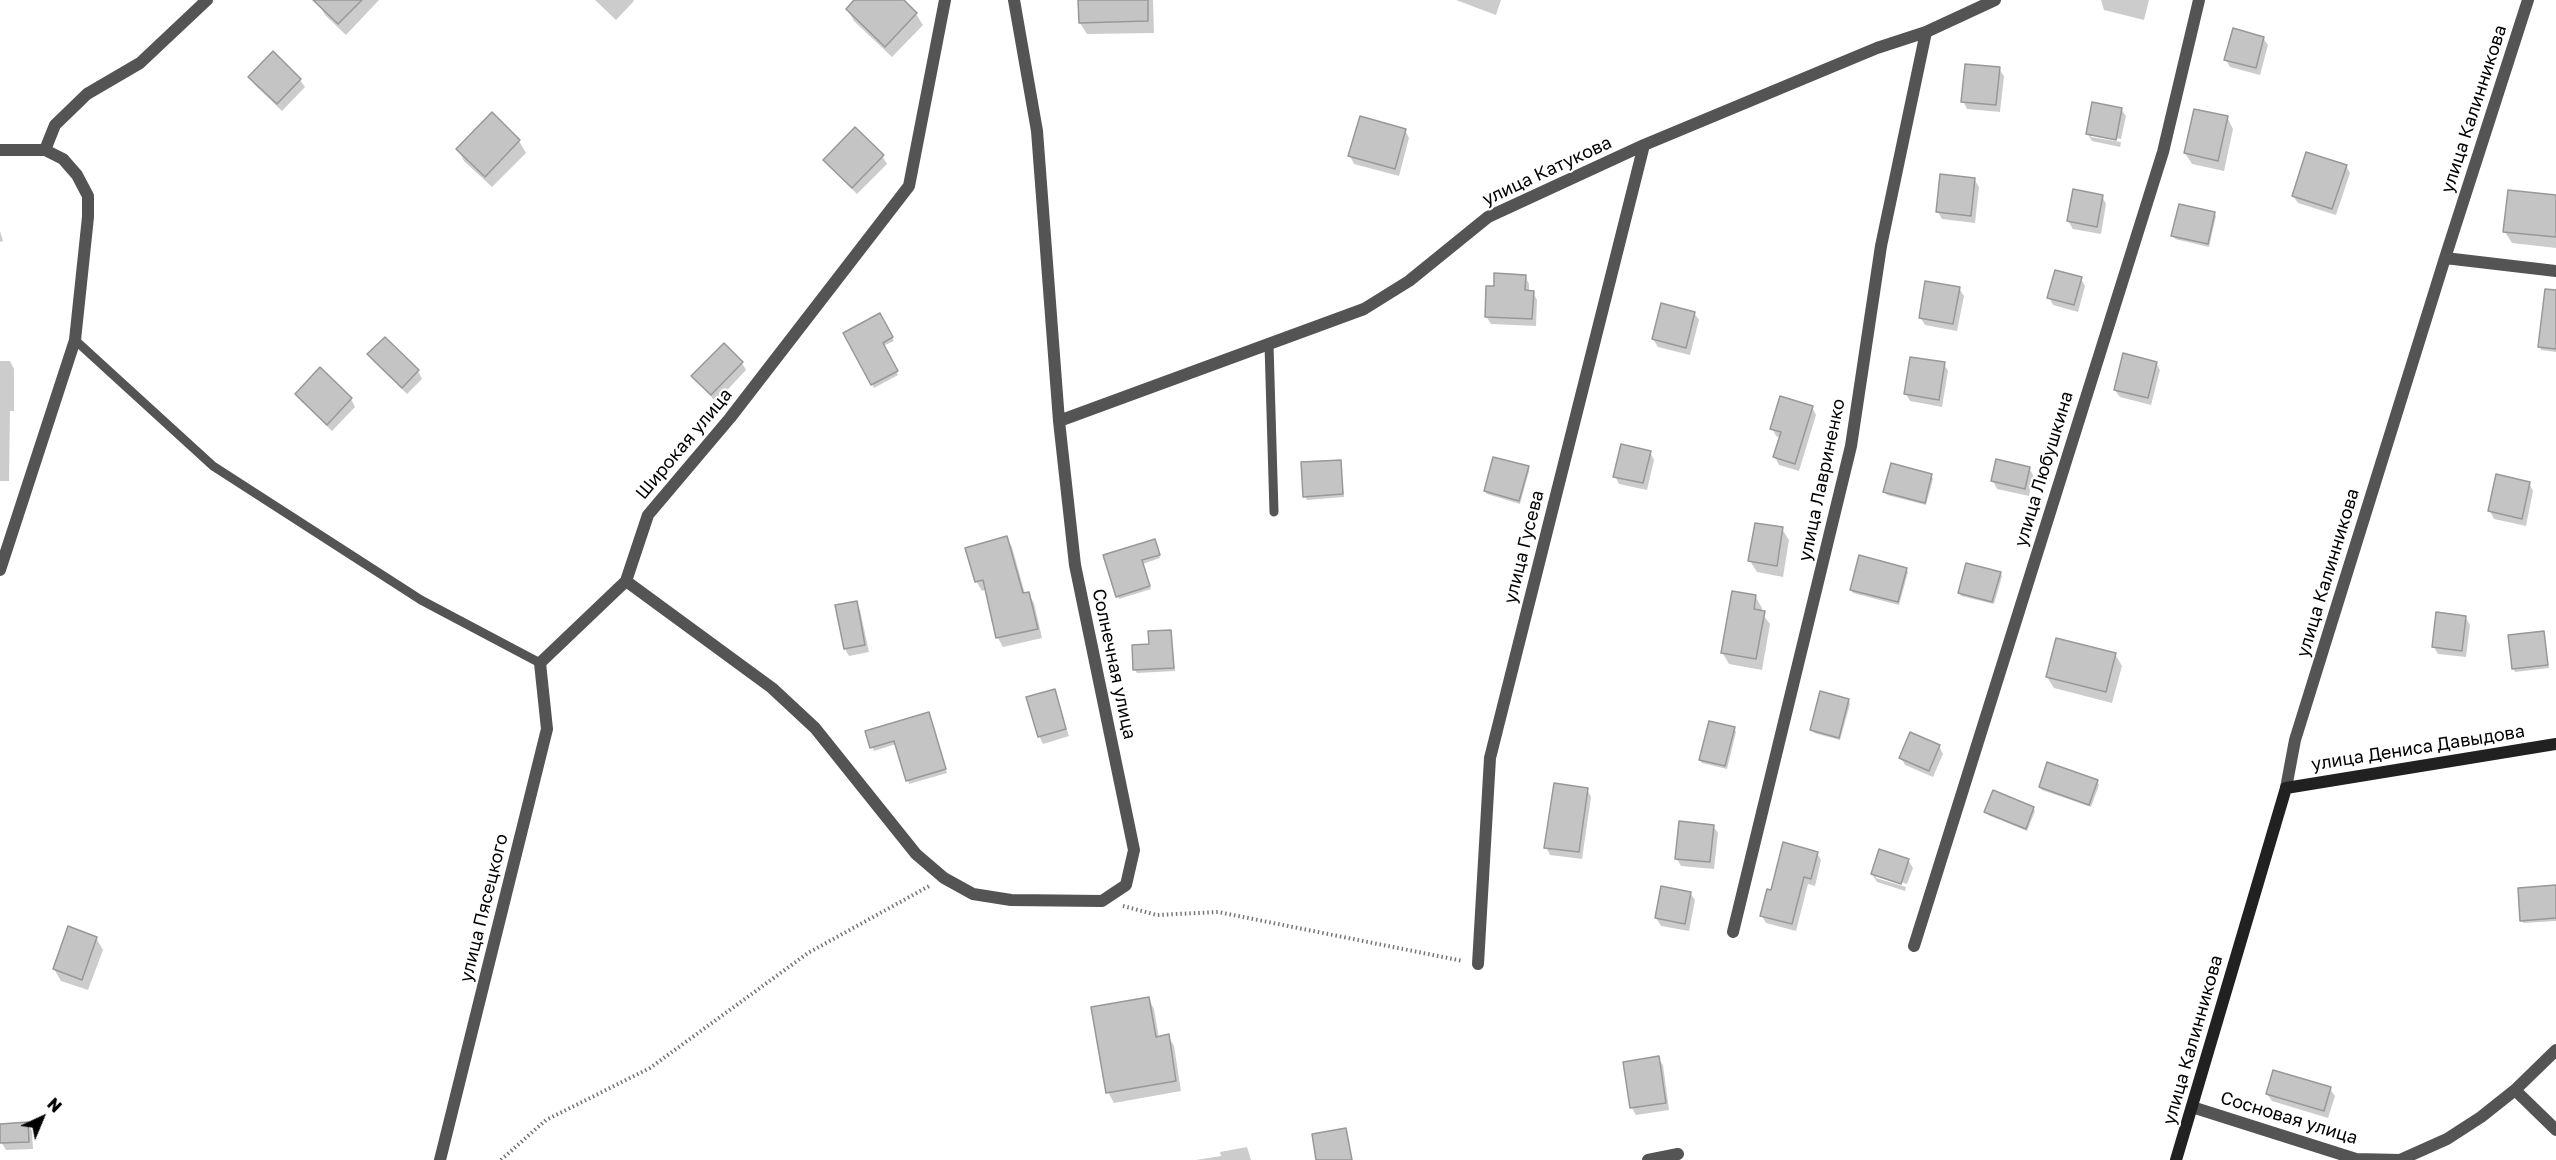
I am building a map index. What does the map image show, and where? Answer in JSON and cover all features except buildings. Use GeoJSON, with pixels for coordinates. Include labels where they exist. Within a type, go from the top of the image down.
{"type":"FeatureCollection","features":[{"type":"Feature","properties":{"kind":"main road","name":"улица Дениса Давыдова"},"geometry":{"type":"LineString","coordinates":[[2286,788],[2556,744]]}},
{"type":"Feature","properties":{"kind":"main road","name":"улица Калинникова"},"geometry":{"type":"LineString","coordinates":[[2176,1160],[2286,788]]}},
{"type":"Feature","properties":{"kind":"street"},"geometry":{"type":"LineString","coordinates":[[45,150],[55,125],[87,94],[140,63],[207,0]]}},
{"type":"Feature","properties":{"kind":"street","name":"Широкая улица"},"geometry":{"type":"LineString","coordinates":[[626,581],[648,515],[730,418],[909,186],[945,0]]}},
{"type":"Feature","properties":{"kind":"street","name":"Солнечная улица"},"geometry":{"type":"LineString","coordinates":[[1014,0],[1037,131],[1059,421],[1075,565],[1134,850],[1126,885],[1102,901]]}},
{"type":"Feature","properties":{"kind":"street","name":"улица Катукова"},"geometry":{"type":"LineString","coordinates":[[1059,421],[1364,309],[1409,281],[1488,217],[1644,145],[1877,48],[1926,32],[1995,0]]}},
{"type":"Feature","properties":{"kind":"street","name":"улица Любушкина"},"geometry":{"type":"LineString","coordinates":[[1914,946],[2163,152],[2199,0]]}},
{"type":"Feature","properties":{"kind":"street","name":"улица Калинникова"},"geometry":{"type":"LineString","coordinates":[[2286,788],[2295,740],[2528,0]]}},
{"type":"Feature","properties":{"kind":"street","name":"улица Лавриненко"},"geometry":{"type":"LineString","coordinates":[[1733,932],[1851,446],[1881,246],[1926,32]]}},
{"type":"Feature","properties":{"kind":"street","name":"улица Гусева"},"geometry":{"type":"LineString","coordinates":[[1478,964],[1490,758],[1644,145]]}},
{"type":"Feature","properties":{"kind":"street"},"geometry":{"type":"LineString","coordinates":[[0,150],[45,150],[63,159],[77,175],[88,196],[88,217],[75,340],[0,570]]}},
{"type":"Feature","properties":{"kind":"street"},"geometry":{"type":"LineString","coordinates":[[2445,258],[2556,271]]}},
{"type":"Feature","properties":{"kind":"street"},"geometry":{"type":"LineString","coordinates":[[540,663],[626,581],[772,688],[815,728],[916,855],[944,878],[973,894],[1001,899],[1102,901]]}},
{"type":"Feature","properties":{"kind":"street","name":"улица Пясецкого"},"geometry":{"type":"LineString","coordinates":[[440,1160],[547,729],[540,663]]}},
{"type":"Feature","properties":{"kind":"street","name":"Сосновая улица"},"geometry":{"type":"LineString","coordinates":[[2192,1107],[2356,1159],[2400,1160],[2447,1139],[2515,1090],[2556,1050]]}},
{"type":"Feature","properties":{"kind":"street"},"geometry":{"type":"LineString","coordinates":[[2515,1090],[2556,1130]]}},
{"type":"Feature","properties":{"kind":"street"},"geometry":{"type":"LineString","coordinates":[[1648,1160],[1677,1154]]}},
{"type":"Feature","properties":{"kind":"lane"},"geometry":{"type":"LineString","coordinates":[[75,340],[213,466],[421,600],[540,663]]}},
{"type":"Feature","properties":{"kind":"lane"},"geometry":{"type":"LineString","coordinates":[[1269,345],[1274,512]]}},
{"type":"Feature","properties":{"kind":"path"},"geometry":{"type":"LineString","coordinates":[[501,1160],[546,1120],[650,1068],[808,953],[944,878]]}},
{"type":"Feature","properties":{"kind":"path"},"geometry":{"type":"LineString","coordinates":[[1102,901],[1157,915],[1218,912],[1478,964]]}}]}
